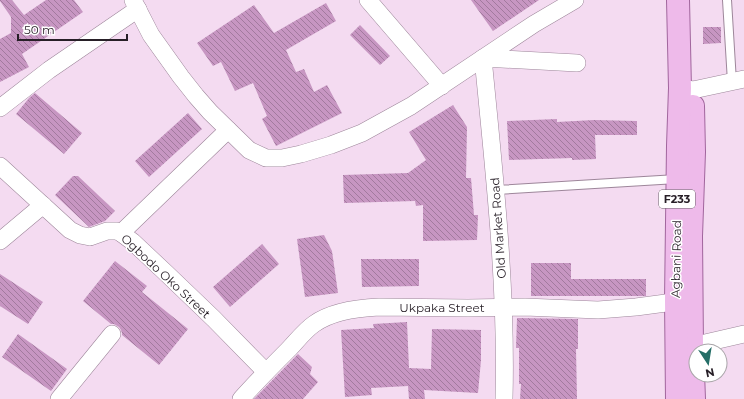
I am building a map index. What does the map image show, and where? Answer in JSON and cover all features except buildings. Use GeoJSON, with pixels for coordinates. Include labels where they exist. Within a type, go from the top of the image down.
{"type":"FeatureCollection","features":[{"type":"Feature","properties":{"kind":"main road","name":"Agbani Road"},"geometry":{"type":"LineString","coordinates":[[677,399],[685,345],[694,152],[678,0]]}},
{"type":"Feature","properties":{"kind":"main road","name":"Agbani Road"},"geometry":{"type":"LineString","coordinates":[[690,0],[687,89],[678,179],[676,300],[694,399]]}},
{"type":"Feature","properties":{"kind":"street"},"geometry":{"type":"LineString","coordinates":[[368,0],[442,86]]}},
{"type":"Feature","properties":{"kind":"street"},"geometry":{"type":"LineString","coordinates":[[0,108],[135,5],[151,35],[181,78],[205,107],[249,150],[266,158],[282,158],[331,145],[362,133],[411,106],[571,1]]}},
{"type":"Feature","properties":{"kind":"street"},"geometry":{"type":"LineString","coordinates":[[483,58],[577,62]]}},
{"type":"Feature","properties":{"kind":"street","name":"Old Market Road"},"geometry":{"type":"LineString","coordinates":[[483,58],[496,190],[504,307],[504,399]]}},
{"type":"Feature","properties":{"kind":"street"},"geometry":{"type":"LineString","coordinates":[[687,89],[738,81]]}},
{"type":"Feature","properties":{"kind":"street"},"geometry":{"type":"LineString","coordinates":[[121,233],[228,130]]}},
{"type":"Feature","properties":{"kind":"street","name":"Ogbodo Oko Street"},"geometry":{"type":"LineString","coordinates":[[0,166],[70,230],[80,235],[90,237],[107,231],[117,231],[133,242],[214,319],[266,372]]}},
{"type":"Feature","properties":{"kind":"street"},"geometry":{"type":"LineString","coordinates":[[0,241],[43,205]]}},
{"type":"Feature","properties":{"kind":"street","name":"Ukpaka Street"},"geometry":{"type":"LineString","coordinates":[[241,399],[314,324],[341,313],[379,307],[504,307],[604,310],[666,303],[676,300]]}},
{"type":"Feature","properties":{"kind":"street"},"geometry":{"type":"LineString","coordinates":[[59,399],[112,334]]}},
{"type":"Feature","properties":{"kind":"street"},"geometry":{"type":"LineString","coordinates":[[685,345],[744,334]]}},
{"type":"Feature","properties":{"kind":"lane"},"geometry":{"type":"LineString","coordinates":[[727,0],[738,81]]}},
{"type":"Feature","properties":{"kind":"lane"},"geometry":{"type":"LineString","coordinates":[[496,190],[678,179]]}}]}
